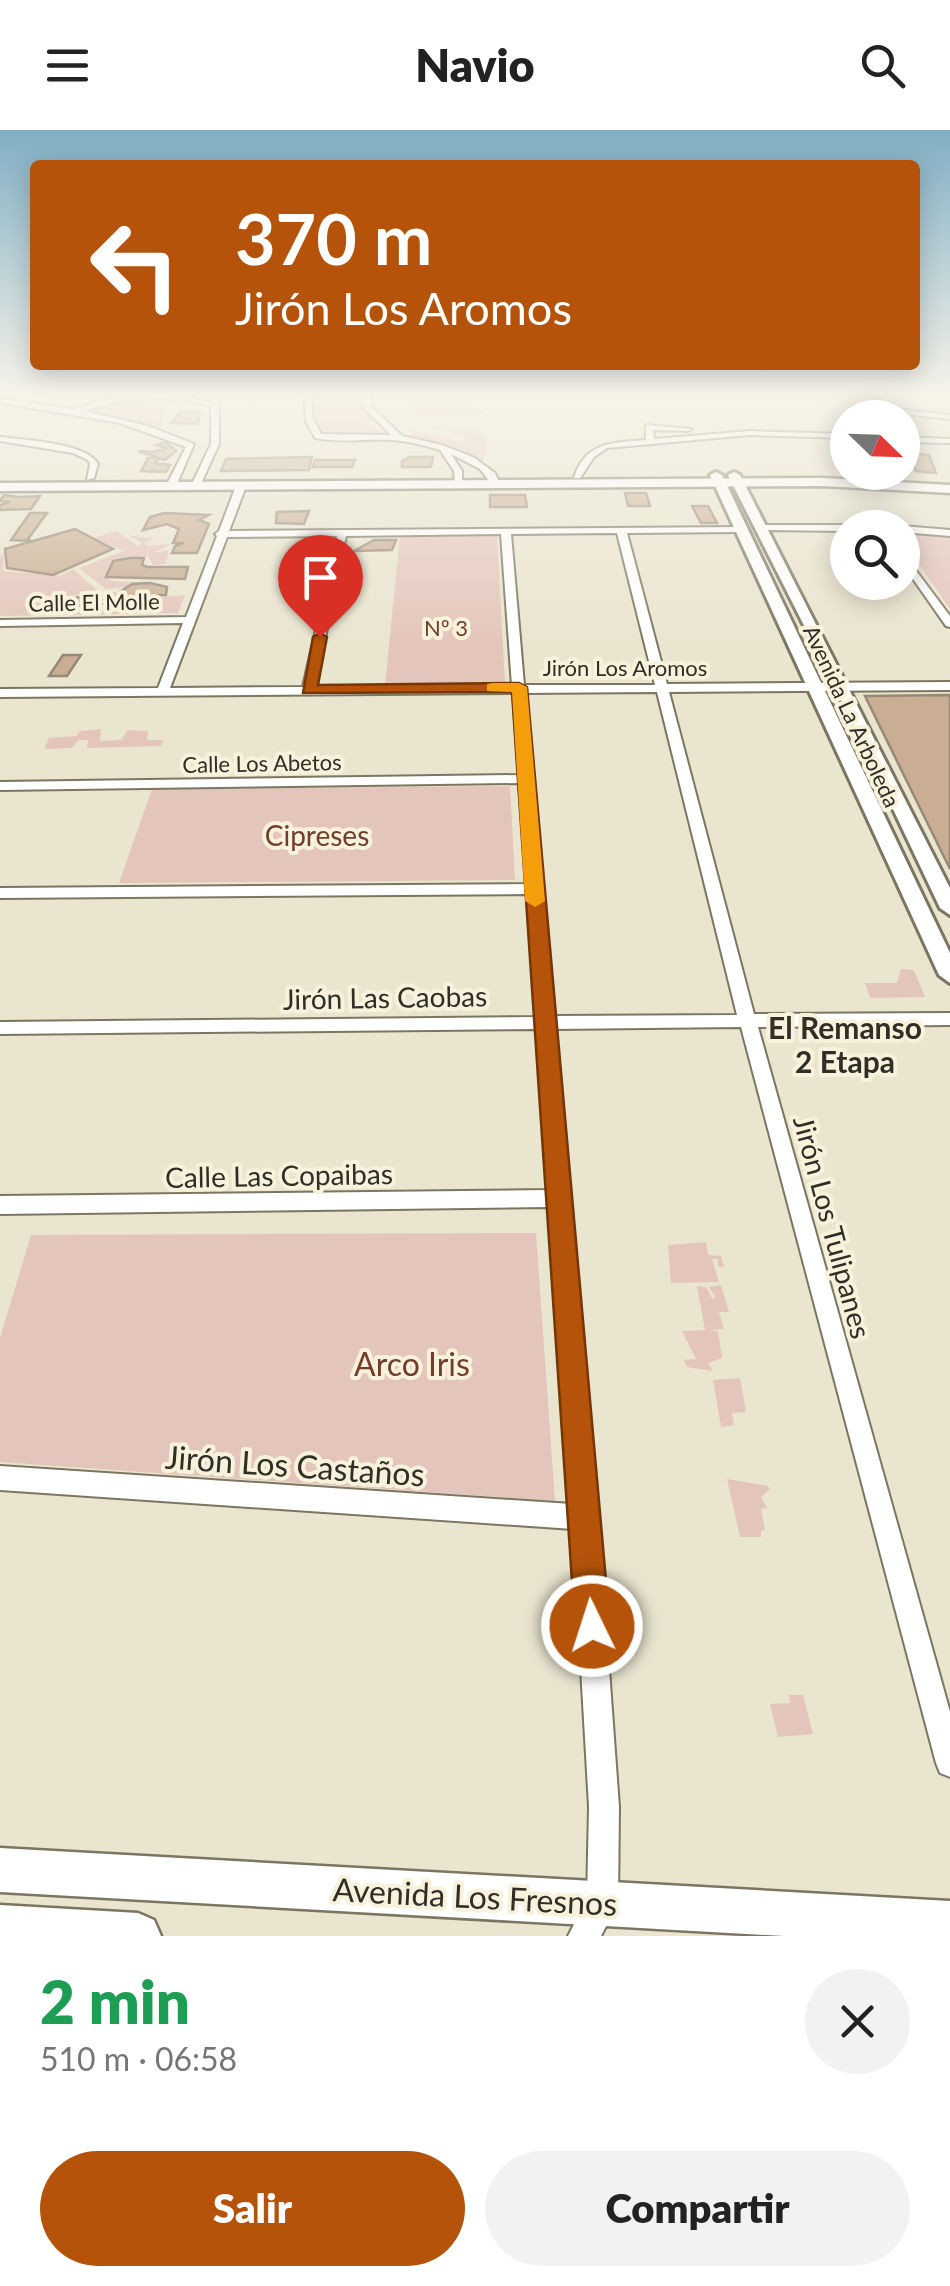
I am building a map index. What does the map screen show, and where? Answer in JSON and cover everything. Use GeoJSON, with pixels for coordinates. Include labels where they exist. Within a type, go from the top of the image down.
{"type":"FeatureCollection","features":[{"type":"Feature","properties":{"kind":"main road"},"geometry":{"type":"LineString","coordinates":[[495,480],[570,476]]}},
{"type":"Feature","properties":{"kind":"main road"},"geometry":{"type":"LineString","coordinates":[[590,476],[876,483],[950,489]]}},
{"type":"Feature","properties":{"kind":"main road"},"geometry":{"type":"LineString","coordinates":[[0,487],[822,476]]}},
{"type":"Feature","properties":{"kind":"main road"},"geometry":{"type":"LineString","coordinates":[[884,476],[950,481]]}},
{"type":"Feature","properties":{"kind":"main road"},"geometry":{"type":"LineString","coordinates":[[0,478],[174,482]]}},
{"type":"Feature","properties":{"kind":"main road"},"geometry":{"type":"LineString","coordinates":[[218,482],[241,486],[458,480]]}},
{"type":"Feature","properties":{"kind":"main road","name":"Avenida Los Fresnos"},"geometry":{"type":"LineString","coordinates":[[0,1870],[593,1920],[950,1923]]}},
{"type":"Feature","properties":{"kind":"main road"},"geometry":{"type":"LineString","coordinates":[[0,1927],[138,1936]]}},
{"type":"Feature","properties":{"kind":"street"},"geometry":{"type":"LineString","coordinates":[[174,482],[177,476]]}},
{"type":"Feature","properties":{"kind":"street"},"geometry":{"type":"LineString","coordinates":[[198,482],[201,476]]}},
{"type":"Feature","properties":{"kind":"street"},"geometry":{"type":"LineString","coordinates":[[456,476],[458,480]]}},
{"type":"Feature","properties":{"kind":"street"},"geometry":{"type":"LineString","coordinates":[[490,476],[495,480]]}},
{"type":"Feature","properties":{"kind":"street","name":"Avenida La Arboleda"},"geometry":{"type":"LineString","coordinates":[[727,479],[764,528],[944,886],[950,908]]}},
{"type":"Feature","properties":{"kind":"street","name":"Avenida La Arboleda"},"geometry":{"type":"LineString","coordinates":[[727,479],[741,529],[950,974]]}},
{"type":"Feature","properties":{"kind":"street"},"geometry":{"type":"LineString","coordinates":[[163,691],[241,486]]}},
{"type":"Feature","properties":{"kind":"street"},"geometry":{"type":"LineString","coordinates":[[764,528],[830,528]]}},
{"type":"Feature","properties":{"kind":"street"},"geometry":{"type":"LineString","coordinates":[[220,534],[741,529]]}},
{"type":"Feature","properties":{"kind":"street","name":"Jirón Los Tulipanes"},"geometry":{"type":"LineString","coordinates":[[621,530],[747,1019],[950,1763]]}},
{"type":"Feature","properties":{"kind":"street"},"geometry":{"type":"LineString","coordinates":[[920,530],[950,533]]}},
{"type":"Feature","properties":{"kind":"street"},"geometry":{"type":"LineString","coordinates":[[506,532],[585,1517],[604,1807],[593,1920]]}},
{"type":"Feature","properties":{"kind":"street"},"geometry":{"type":"LineString","coordinates":[[309,690],[342,533]]}},
{"type":"Feature","properties":{"kind":"street"},"geometry":{"type":"LineString","coordinates":[[920,582],[950,624]]}},
{"type":"Feature","properties":{"kind":"street","name":"Calle El Molle"},"geometry":{"type":"LineString","coordinates":[[0,622],[188,620]]}},
{"type":"Feature","properties":{"kind":"street","name":"Jirón Los Aromos"},"geometry":{"type":"LineString","coordinates":[[0,693],[950,686]]}},
{"type":"Feature","properties":{"kind":"street","name":"Calle Los Abetos"},"geometry":{"type":"LineString","coordinates":[[0,786],[525,779]]}},
{"type":"Feature","properties":{"kind":"street"},"geometry":{"type":"LineString","coordinates":[[0,893],[534,889]]}},
{"type":"Feature","properties":{"kind":"street","name":"Jirón Las Caobas"},"geometry":{"type":"LineString","coordinates":[[0,1028],[950,1019]]}},
{"type":"Feature","properties":{"kind":"street","name":"Calle Las Copaibas"},"geometry":{"type":"LineString","coordinates":[[0,1206],[559,1198]]}},
{"type":"Feature","properties":{"kind":"street","name":"Jirón Los Castaños"},"geometry":{"type":"LineString","coordinates":[[0,1478],[585,1517]]}},
{"type":"Feature","properties":{"kind":"green space"},"geometry":{"type":"Polygon","coordinates":[[[116,531],[138,546],[143,543],[128,535],[154,539],[144,543],[147,546],[171,544],[153,553],[169,550],[166,564],[153,565],[148,556],[111,561],[105,577],[112,581],[154,583],[106,589],[79,568],[124,551],[93,538],[116,531]]]}},
{"type":"Feature","properties":{"kind":"green space"},"geometry":{"type":"Polygon","coordinates":[[[920,534],[950,537],[950,609],[920,566],[920,534]]]}},
{"type":"Feature","properties":{"kind":"green space","name":"Nº 3"},"geometry":{"type":"Polygon","coordinates":[[[497,535],[505,684],[385,685],[400,536],[497,535]]]}},
{"type":"Feature","properties":{"kind":"green space"},"geometry":{"type":"Polygon","coordinates":[[[4,552],[3,571],[60,576],[73,569],[99,592],[60,601],[82,613],[95,614],[109,608],[108,601],[102,600],[105,592],[116,592],[124,601],[185,595],[178,613],[0,616],[0,558],[4,552]]]}},
{"type":"Feature","properties":{"kind":"green space"},"geometry":{"type":"Polygon","coordinates":[[[101,729],[100,741],[121,740],[128,730],[148,731],[147,740],[164,740],[161,746],[87,748],[88,740],[78,740],[72,748],[44,749],[49,738],[101,729]]]}},
{"type":"Feature","properties":{"kind":"green space","name":"Cipreses"},"geometry":{"type":"Polygon","coordinates":[[[510,786],[515,880],[119,883],[152,789],[510,786]]]}},
{"type":"Feature","properties":{"kind":"green space"},"geometry":{"type":"Polygon","coordinates":[[[901,969],[914,970],[925,997],[870,998],[865,983],[897,983],[901,969]]]}},
{"type":"Feature","properties":{"kind":"green space","name":"Arco Iris"},"geometry":{"type":"Polygon","coordinates":[[[536,1233],[555,1501],[0,1462],[0,1338],[31,1235],[536,1233]]]}},
{"type":"Feature","properties":{"kind":"green space"},"geometry":{"type":"Polygon","coordinates":[[[706,1242],[708,1255],[721,1256],[724,1267],[718,1266],[718,1259],[712,1259],[719,1282],[671,1283],[668,1245],[706,1242]]]}},
{"type":"Feature","properties":{"kind":"green space"},"geometry":{"type":"Polygon","coordinates":[[[721,1285],[729,1312],[719,1312],[724,1329],[708,1330],[718,1331],[722,1358],[708,1363],[713,1371],[687,1367],[684,1360],[696,1359],[682,1331],[705,1330],[697,1286],[706,1287],[713,1300],[715,1296],[709,1287],[721,1285]]]}},
{"type":"Feature","properties":{"kind":"green space"},"geometry":{"type":"Polygon","coordinates":[[[740,1378],[746,1412],[732,1413],[734,1425],[721,1427],[713,1380],[740,1378]]]}},
{"type":"Feature","properties":{"kind":"green space"},"geometry":{"type":"Polygon","coordinates":[[[727,1479],[770,1489],[761,1497],[767,1508],[761,1509],[765,1530],[761,1537],[740,1537],[727,1479]]]}},
{"type":"Feature","properties":{"kind":"green space"},"geometry":{"type":"Polygon","coordinates":[[[789,1695],[803,1695],[813,1734],[778,1737],[770,1704],[790,1703],[789,1695]]]}},
{"type":"Feature","properties":{"kind":"building"},"geometry":{"type":"Polygon","coordinates":[[[625,493],[646,493],[650,506],[628,506],[625,493]]]}},
{"type":"Feature","properties":{"kind":"building"},"geometry":{"type":"Polygon","coordinates":[[[4,495],[40,496],[31,509],[0,510],[0,505],[10,502],[0,501],[4,495]]]}},
{"type":"Feature","properties":{"kind":"building"},"geometry":{"type":"Polygon","coordinates":[[[490,495],[525,495],[527,507],[490,507],[490,495]]]}},
{"type":"Feature","properties":{"kind":"building"},"geometry":{"type":"Polygon","coordinates":[[[692,506],[708,506],[717,523],[701,523],[692,506]]]}},
{"type":"Feature","properties":{"kind":"building"},"geometry":{"type":"Polygon","coordinates":[[[309,511],[304,524],[276,523],[277,512],[309,511]]]}},
{"type":"Feature","properties":{"kind":"building"},"geometry":{"type":"Polygon","coordinates":[[[30,513],[47,513],[28,539],[31,541],[11,540],[30,513]]]}},
{"type":"Feature","properties":{"kind":"building"},"geometry":{"type":"Polygon","coordinates":[[[164,513],[209,515],[199,520],[209,524],[197,553],[172,553],[175,546],[184,543],[173,543],[179,529],[167,524],[143,530],[150,517],[164,513]]]}},
{"type":"Feature","properties":{"kind":"building"},"geometry":{"type":"Polygon","coordinates":[[[75,529],[113,549],[53,575],[7,568],[5,549],[75,529]]]}},
{"type":"Feature","properties":{"kind":"building"},"geometry":{"type":"Polygon","coordinates":[[[374,540],[396,540],[392,550],[354,551],[374,540]]]}},
{"type":"Feature","properties":{"kind":"building"},"geometry":{"type":"Polygon","coordinates":[[[144,558],[142,565],[147,567],[188,567],[185,579],[106,577],[113,561],[144,558]]]}},
{"type":"Feature","properties":{"kind":"building"},"geometry":{"type":"Polygon","coordinates":[[[132,584],[167,587],[166,595],[125,596],[121,591],[132,584]]]}},
{"type":"Feature","properties":{"kind":"building"},"geometry":{"type":"Polygon","coordinates":[[[84,596],[101,604],[92,609],[62,601],[84,596]]]}},
{"type":"Feature","properties":{"kind":"building"},"geometry":{"type":"Polygon","coordinates":[[[63,655],[81,655],[67,676],[49,676],[63,655]]]}},
{"type":"Feature","properties":{"kind":"building"},"geometry":{"type":"Polygon","coordinates":[[[950,695],[950,869],[865,696],[950,695]]]}},
{"type":"Feature","properties":{"kind":"slow traffic"},"geometry":{"type":"LineString","coordinates":[[493,688],[519,687],[535,901]]}},
{"type":"Feature","properties":{"kind":"district","name":"El Remanso 2 Etapa"},"geometry":{"type":"Point","coordinates":[845,1044]}},
{"type":"Feature","properties":{"kind":"route"},"geometry":{"type":"LineString","coordinates":[[320,637],[309,690],[519,687],[592,1626]]}}]}
